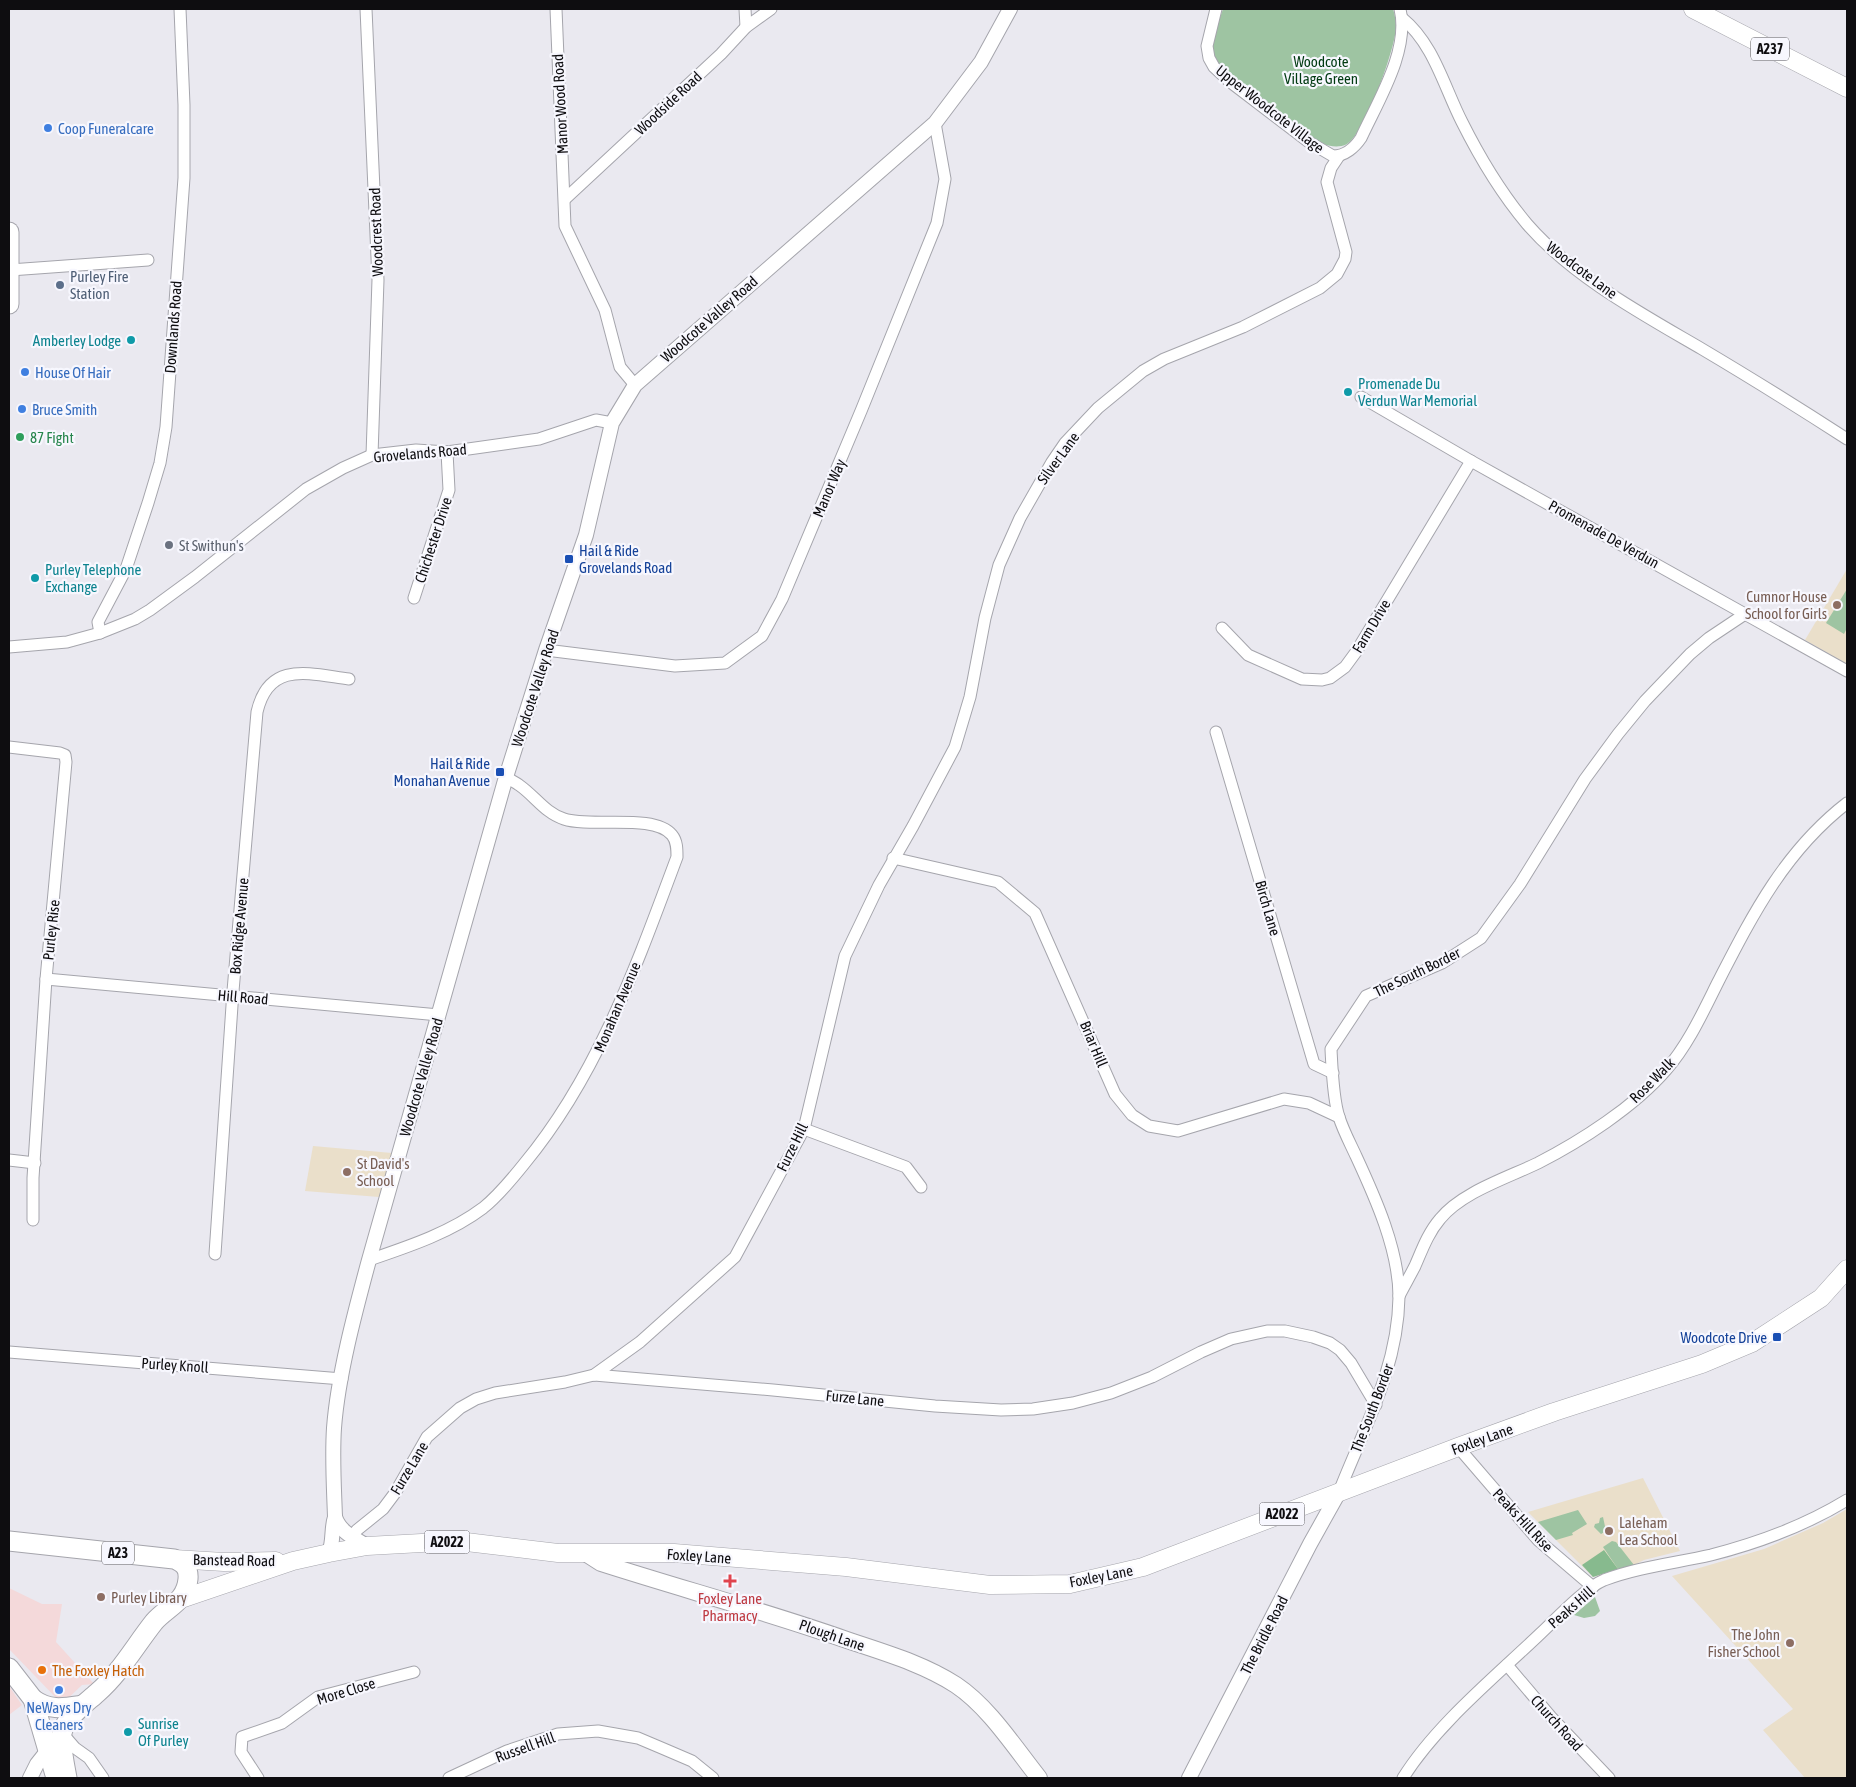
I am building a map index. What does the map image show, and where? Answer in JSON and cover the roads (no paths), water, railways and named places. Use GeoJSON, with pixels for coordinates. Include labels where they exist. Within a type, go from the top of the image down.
{"type":"FeatureCollection","features":[{"type":"Feature","properties":{"kind":"highway"},"geometry":{"type":"LineString","coordinates":[[9,232],[13,266],[9,304]]}},
{"type":"Feature","properties":{"kind":"highway","name":"Banstead Road"},"geometry":{"type":"LineString","coordinates":[[9,1541],[174,1559],[184,1564],[188,1573],[186,1593],[180,1599]]}},
{"type":"Feature","properties":{"kind":"highway"},"geometry":{"type":"LineString","coordinates":[[67,1778],[63,1756],[62,1733],[74,1714],[111,1680],[126,1662],[154,1622],[180,1599]]}},
{"type":"Feature","properties":{"kind":"highway"},"geometry":{"type":"LineString","coordinates":[[9,1668],[39,1704],[52,1708],[83,1705]]}},
{"type":"Feature","properties":{"kind":"highway"},"geometry":{"type":"LineString","coordinates":[[33,1699],[56,1778]]}},
{"type":"Feature","properties":{"kind":"main road","name":"A237"},"geometry":{"type":"LineString","coordinates":[[1693,9],[1847,88]]}},
{"type":"Feature","properties":{"kind":"main road","name":"Foxley Lane"},"geometry":{"type":"LineString","coordinates":[[293,1561],[367,1546],[458,1541],[527,1551],[587,1554],[674,1553],[741,1558],[846,1567],[990,1585],[1070,1584],[1143,1567],[1458,1447],[1564,1409],[1702,1364],[1752,1343],[1820,1298],[1847,1269]]}},
{"type":"Feature","properties":{"kind":"main road","name":"Plough Lane"},"geometry":{"type":"LineString","coordinates":[[587,1554],[601,1563],[770,1613],[896,1656],[922,1667],[956,1686],[982,1708],[1040,1778]]}},
{"type":"Feature","properties":{"kind":"main road","name":"Banstead Road"},"geometry":{"type":"LineString","coordinates":[[174,1559],[224,1562],[293,1561]]}},
{"type":"Feature","properties":{"kind":"main road","name":"A2022"},"geometry":{"type":"LineString","coordinates":[[180,1599],[293,1561]]}},
{"type":"Feature","properties":{"kind":"street","name":"Downlands Road"},"geometry":{"type":"LineString","coordinates":[[100,633],[98,622],[126,569],[148,503],[160,463],[166,427],[184,178],[184,105],[180,9]]}},
{"type":"Feature","properties":{"kind":"street","name":"Woodcrest Road"},"geometry":{"type":"LineString","coordinates":[[366,9],[378,280],[372,455]]}},
{"type":"Feature","properties":{"kind":"street","name":"Manor Wood Road"},"geometry":{"type":"LineString","coordinates":[[556,9],[565,226],[605,310],[620,367],[635,385]]}},
{"type":"Feature","properties":{"kind":"street"},"geometry":{"type":"LineString","coordinates":[[746,9],[746,28]]}},
{"type":"Feature","properties":{"kind":"street","name":"Woodside Road"},"geometry":{"type":"LineString","coordinates":[[564,199],[721,54],[746,28],[771,9]]}},
{"type":"Feature","properties":{"kind":"street","name":"Woodcote Valley Road"},"geometry":{"type":"LineString","coordinates":[[329,1553],[333,1540],[335,1517],[334,1428],[342,1379],[369,1260],[506,778],[546,650],[586,536],[612,423],[635,385],[935,123],[981,62],[1010,9]]}},
{"type":"Feature","properties":{"kind":"street","name":"Upper Woodcote Village"},"geometry":{"type":"LineString","coordinates":[[1216,9],[1207,46],[1211,62],[1218,72],[1309,142],[1333,156],[1339,156],[1351,149],[1361,138],[1396,59],[1401,13]]}},
{"type":"Feature","properties":{"kind":"street","name":"Woodcote Lane"},"geometry":{"type":"LineString","coordinates":[[1401,13],[1414,28],[1429,51],[1461,121],[1482,158],[1514,208],[1542,239],[1582,273],[1631,307],[1847,439]]}},
{"type":"Feature","properties":{"kind":"street","name":"Manor Way"},"geometry":{"type":"LineString","coordinates":[[546,650],[675,666],[725,663],[762,636],[782,599],[862,411],[937,223],[945,179],[935,123]]}},
{"type":"Feature","properties":{"kind":"street","name":"Silver Lane"},"geometry":{"type":"LineString","coordinates":[[893,858],[913,826],[955,747],[970,696],[985,618],[1000,565],[1020,518],[1052,462],[1065,443],[1098,408],[1143,371],[1164,359],[1243,327],[1298,300],[1320,288],[1337,274],[1345,259],[1346,252],[1327,182],[1331,168],[1339,156]]}},
{"type":"Feature","properties":{"kind":"street"},"geometry":{"type":"LineString","coordinates":[[13,266],[148,260]]}},
{"type":"Feature","properties":{"kind":"street","name":"Promenade De Verdun"},"geometry":{"type":"LineString","coordinates":[[1361,398],[1470,461],[1847,671]]}},
{"type":"Feature","properties":{"kind":"street","name":"Grovelands Road"},"geometry":{"type":"LineString","coordinates":[[9,647],[57,643],[100,633],[135,619],[195,577],[306,489],[343,468],[372,455],[416,450],[447,452],[540,439],[596,420],[612,423]]}},
{"type":"Feature","properties":{"kind":"street","name":"Chichester Drive"},"geometry":{"type":"LineString","coordinates":[[414,598],[449,490],[447,452]]}},
{"type":"Feature","properties":{"kind":"street","name":"Farm Drive"},"geometry":{"type":"LineString","coordinates":[[1222,628],[1248,655],[1302,680],[1322,680],[1339,673],[1356,652],[1470,461]]}},
{"type":"Feature","properties":{"kind":"street","name":"The South Border"},"geometry":{"type":"LineString","coordinates":[[1339,1492],[1376,1405],[1390,1362],[1396,1332],[1399,1296],[1393,1252],[1373,1195],[1338,1117],[1331,1049],[1366,996],[1442,963],[1481,938],[1520,884],[1585,779],[1618,734],[1665,679],[1690,654],[1709,638],[1745,614]]}},
{"type":"Feature","properties":{"kind":"street","name":"Box Ridge Avenue"},"geometry":{"type":"LineString","coordinates":[[215,1254],[233,996],[256,717],[259,702],[268,687],[285,675],[303,673],[349,679]]}},
{"type":"Feature","properties":{"kind":"street","name":"Birch Lane"},"geometry":{"type":"LineString","coordinates":[[1216,732],[1314,1064],[1333,1073]]}},
{"type":"Feature","properties":{"kind":"street","name":"Purley Rise"},"geometry":{"type":"LineString","coordinates":[[9,747],[57,752],[65,755],[66,758],[46,979],[34,1163],[34,1220]]}},
{"type":"Feature","properties":{"kind":"street","name":"Monahan Avenue"},"geometry":{"type":"LineString","coordinates":[[369,1260],[440,1232],[483,1208],[499,1193],[540,1145],[566,1107],[596,1055],[631,975],[677,857],[678,849],[673,835],[660,827],[644,824],[566,820],[553,815],[519,784],[506,778]]}},
{"type":"Feature","properties":{"kind":"street","name":"Rose Walk"},"geometry":{"type":"LineString","coordinates":[[1399,1296],[1429,1234],[1440,1218],[1470,1196],[1578,1141],[1630,1103],[1667,1070],[1690,1034],[1758,905],[1806,840],[1820,825],[1847,803]]}},
{"type":"Feature","properties":{"kind":"street","name":"Briar Hill"},"geometry":{"type":"LineString","coordinates":[[893,858],[998,882],[1035,913],[1115,1094],[1132,1115],[1149,1126],[1178,1131],[1284,1099],[1309,1103],[1338,1117]]}},
{"type":"Feature","properties":{"kind":"street","name":"Furze Hill"},"geometry":{"type":"LineString","coordinates":[[594,1375],[640,1342],[735,1257],[804,1129],[845,956],[893,858]]}},
{"type":"Feature","properties":{"kind":"street","name":"Hill Road"},"geometry":{"type":"LineString","coordinates":[[46,979],[439,1015]]}},
{"type":"Feature","properties":{"kind":"street"},"geometry":{"type":"LineString","coordinates":[[804,1129],[906,1167],[921,1188]]}},
{"type":"Feature","properties":{"kind":"street"},"geometry":{"type":"LineString","coordinates":[[9,1160],[34,1163]]}},
{"type":"Feature","properties":{"kind":"street","name":"Furze Lane"},"geometry":{"type":"LineString","coordinates":[[352,1536],[383,1508],[395,1493],[428,1437],[460,1408],[476,1399],[495,1393],[565,1382],[594,1375],[935,1406],[1001,1410],[1033,1409],[1073,1403],[1111,1393],[1231,1339],[1267,1331],[1285,1331],[1313,1337],[1330,1343],[1340,1350],[1351,1363],[1376,1405]]}},
{"type":"Feature","properties":{"kind":"street","name":"Purley Knoll"},"geometry":{"type":"LineString","coordinates":[[9,1352],[342,1379]]}},
{"type":"Feature","properties":{"kind":"street","name":"Peaks Hill Rise"},"geometry":{"type":"LineString","coordinates":[[1458,1447],[1538,1540],[1593,1587]]}},
{"type":"Feature","properties":{"kind":"street","name":"The Bridle Road"},"geometry":{"type":"LineString","coordinates":[[1189,1778],[1310,1544],[1339,1492]]}},
{"type":"Feature","properties":{"kind":"street","name":"Peaks Hill"},"geometry":{"type":"LineString","coordinates":[[1403,1778],[1427,1746],[1456,1714],[1507,1665],[1603,1580],[1711,1555],[1763,1540],[1830,1511],[1847,1500]]}},
{"type":"Feature","properties":{"kind":"street"},"geometry":{"type":"LineString","coordinates":[[335,1517],[339,1527],[367,1546]]}},
{"type":"Feature","properties":{"kind":"street","name":"Church Road"},"geometry":{"type":"LineString","coordinates":[[1507,1665],[1550,1717],[1609,1778]]}},
{"type":"Feature","properties":{"kind":"street","name":"More Close"},"geometry":{"type":"LineString","coordinates":[[258,1778],[241,1752],[242,1737],[282,1723],[318,1696],[414,1672]]}},
{"type":"Feature","properties":{"kind":"street","name":"Russell Hill"},"geometry":{"type":"LineString","coordinates":[[449,1778],[507,1751],[558,1734],[598,1731],[638,1738],[664,1748],[692,1761],[713,1778]]}},
{"type":"Feature","properties":{"kind":"street"},"geometry":{"type":"LineString","coordinates":[[30,1778],[47,1751],[62,1733],[75,1748],[90,1758],[103,1778]]}},
{"type":"Feature","properties":{"kind":"street"},"geometry":{"type":"LineString","coordinates":[[37,1778],[47,1778]]}},
{"type":"Feature","properties":{"kind":"place","name":"Coop Funeralcare"},"geometry":{"type":"Point","coordinates":[48,128]}},
{"type":"Feature","properties":{"kind":"place","name":"Purley Fire Station"},"geometry":{"type":"Point","coordinates":[60,285]}},
{"type":"Feature","properties":{"kind":"place","name":"Amberley Lodge"},"geometry":{"type":"Point","coordinates":[131,340]}},
{"type":"Feature","properties":{"kind":"place","name":"House Of Hair"},"geometry":{"type":"Point","coordinates":[25,372]}},
{"type":"Feature","properties":{"kind":"place","name":"Promenade Du Verdun War Memorial"},"geometry":{"type":"Point","coordinates":[1348,392]}},
{"type":"Feature","properties":{"kind":"place","name":"Bruce Smith"},"geometry":{"type":"Point","coordinates":[22,409]}},
{"type":"Feature","properties":{"kind":"place","name":"87 Fight"},"geometry":{"type":"Point","coordinates":[20,437]}},
{"type":"Feature","properties":{"kind":"place","name":"St Swithun's"},"geometry":{"type":"Point","coordinates":[169,545]}},
{"type":"Feature","properties":{"kind":"place","name":"Hail & Ride Grovelands Road"},"geometry":{"type":"Point","coordinates":[569,559]}},
{"type":"Feature","properties":{"kind":"place","name":"Purley Telephone Exchange"},"geometry":{"type":"Point","coordinates":[35,578]}},
{"type":"Feature","properties":{"kind":"place","name":"Cumnor House School for Girls"},"geometry":{"type":"Point","coordinates":[1837,605]}},
{"type":"Feature","properties":{"kind":"place","name":"Hail & Ride Monahan Avenue"},"geometry":{"type":"Point","coordinates":[500,772]}},
{"type":"Feature","properties":{"kind":"place","name":"St David's School"},"geometry":{"type":"Point","coordinates":[347,1172]}},
{"type":"Feature","properties":{"kind":"place","name":"Woodcote Drive"},"geometry":{"type":"Point","coordinates":[1777,1337]}},
{"type":"Feature","properties":{"kind":"place","name":"Laleham Lea School"},"geometry":{"type":"Point","coordinates":[1609,1531]}},
{"type":"Feature","properties":{"kind":"place","name":"Foxley Lane Pharmacy"},"geometry":{"type":"Point","coordinates":[730,1581]}},
{"type":"Feature","properties":{"kind":"place","name":"Purley Library"},"geometry":{"type":"Point","coordinates":[101,1597]}},
{"type":"Feature","properties":{"kind":"place","name":"The John Fisher School"},"geometry":{"type":"Point","coordinates":[1790,1643]}},
{"type":"Feature","properties":{"kind":"place","name":"The Foxley Hatch"},"geometry":{"type":"Point","coordinates":[42,1670]}},
{"type":"Feature","properties":{"kind":"place","name":"NeWays Dry Cleaners"},"geometry":{"type":"Point","coordinates":[59,1690]}},
{"type":"Feature","properties":{"kind":"place","name":"Sunrise Of Purley"},"geometry":{"type":"Point","coordinates":[128,1732]}},
{"type":"Feature","properties":{"kind":"park label","name":"Woodcote Village Green"},"geometry":{"type":"Point","coordinates":[1321,70]}}]}
